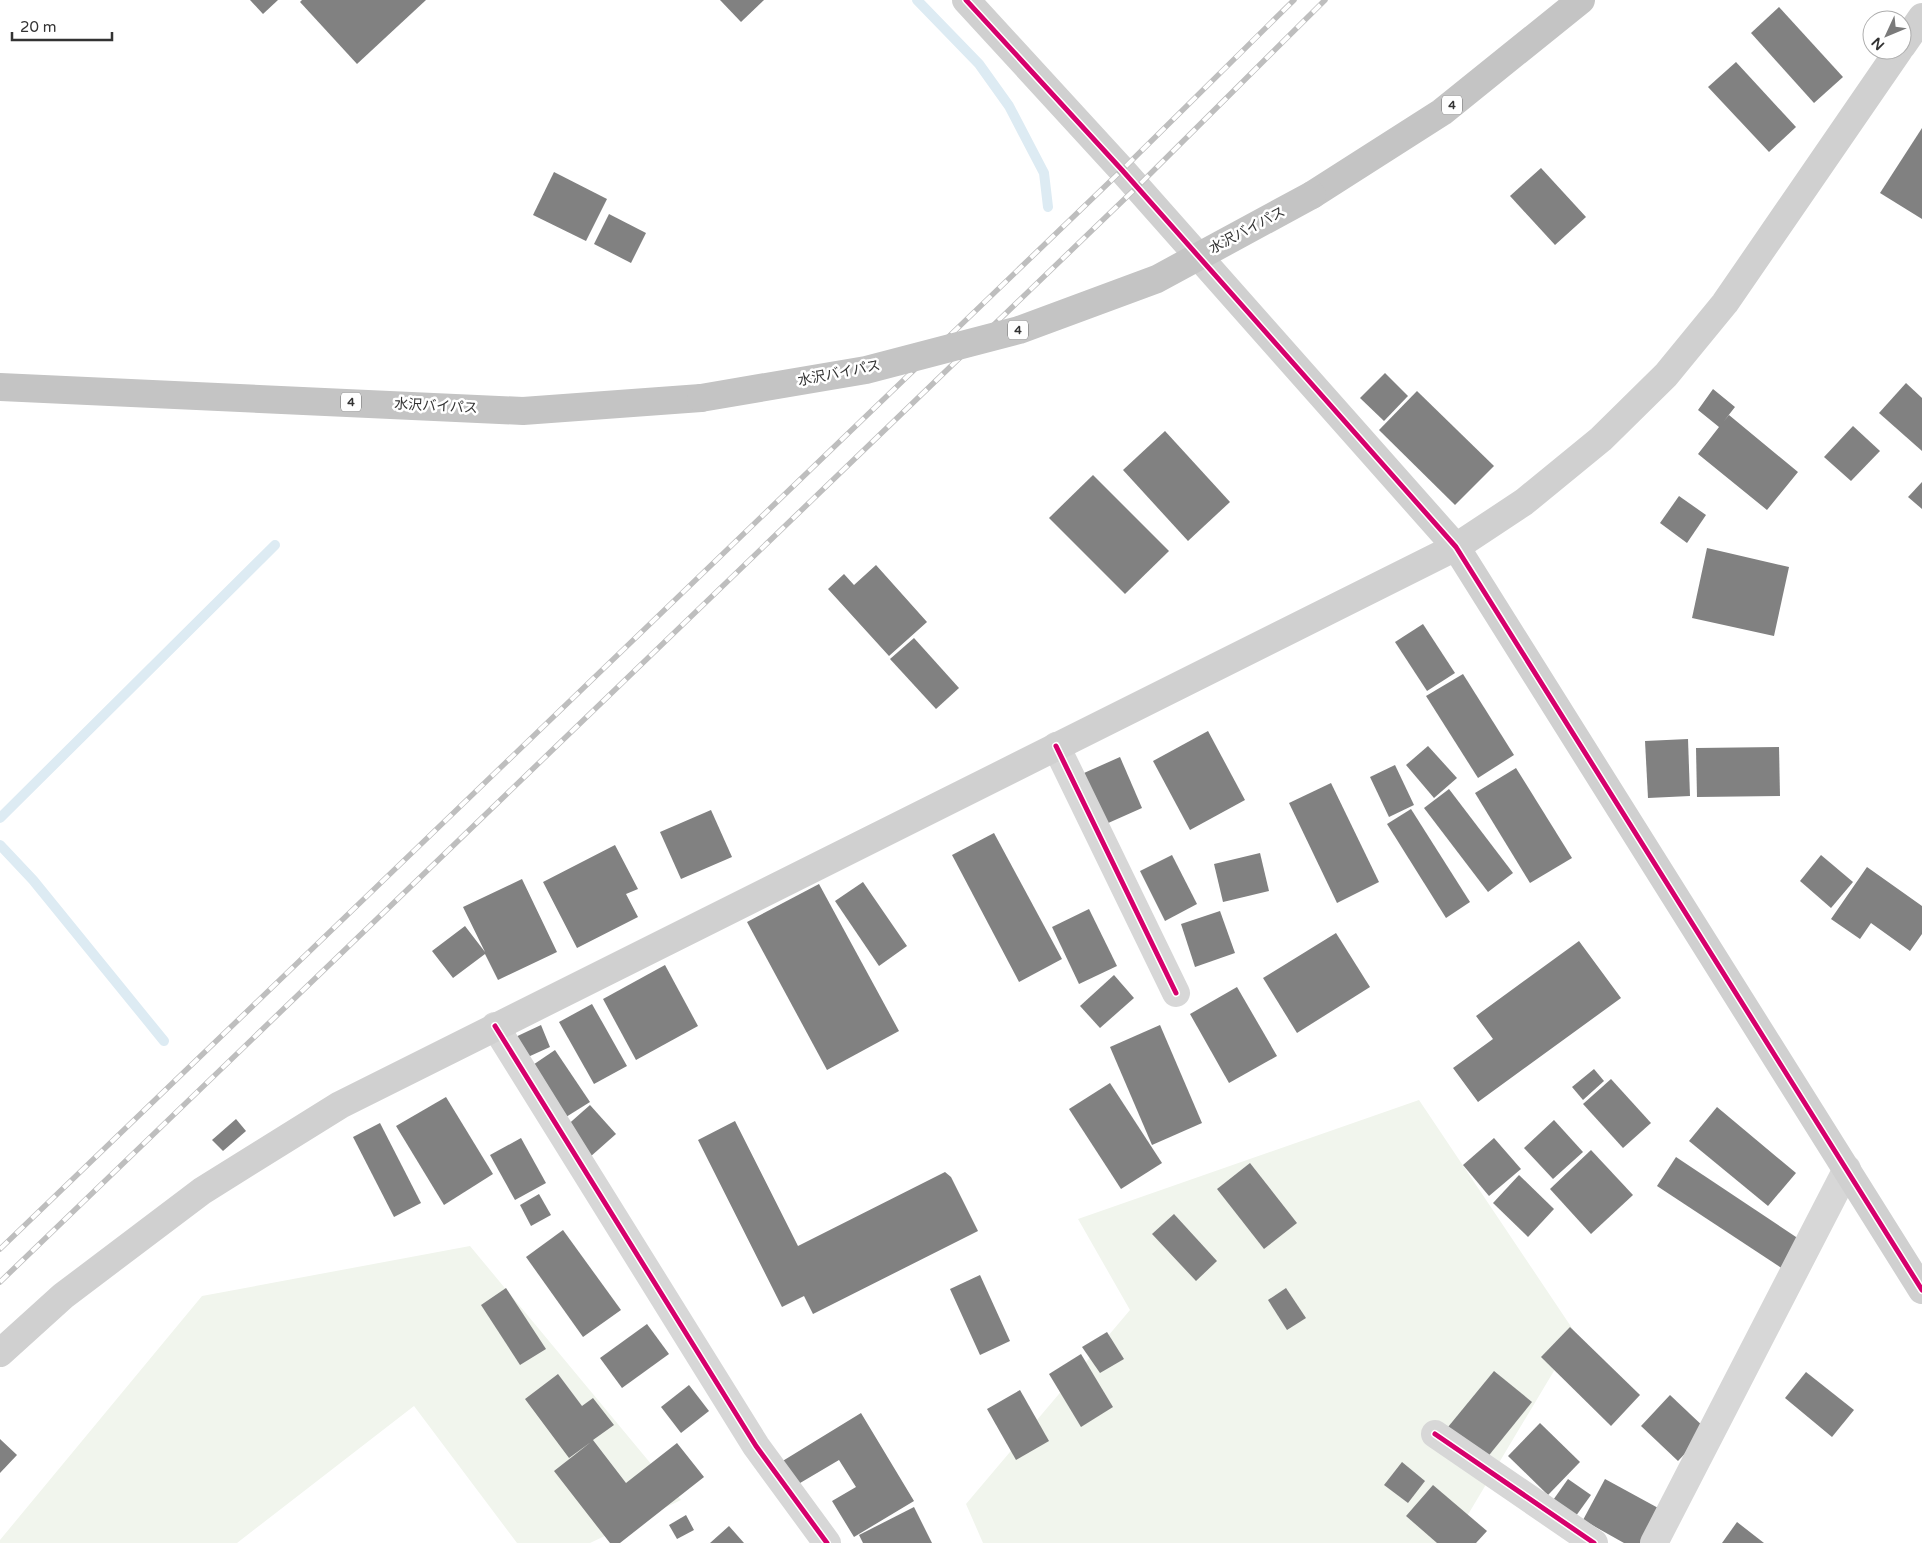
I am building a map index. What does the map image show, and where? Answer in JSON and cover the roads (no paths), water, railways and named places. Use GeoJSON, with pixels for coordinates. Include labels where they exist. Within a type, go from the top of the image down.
{"type":"FeatureCollection","features":[{"type":"Feature","properties":{"kind":"highway","name":"水沢バイパス"},"geometry":{"type":"LineString","coordinates":[[0,387],[523,411],[702,398],[866,370],[1019,330],[1157,279],[1312,195],[1442,112],[1581,0]]}},
{"type":"Feature","properties":{"kind":"main road"},"geometry":{"type":"LineString","coordinates":[[966,0],[1122,170],[1456,547],[1922,1290]]}},
{"type":"Feature","properties":{"kind":"main road"},"geometry":{"type":"LineString","coordinates":[[1912,31],[1922,16]]}},
{"type":"Feature","properties":{"kind":"main road"},"geometry":{"type":"LineString","coordinates":[[0,1353],[64,1296],[202,1191],[340,1105],[1456,547],[1524,502],[1601,439],[1666,375],[1725,303],[1892,60]]}},
{"type":"Feature","properties":{"kind":"street"},"geometry":{"type":"LineString","coordinates":[[1056,746],[1176,993]]}},
{"type":"Feature","properties":{"kind":"street"},"geometry":{"type":"LineString","coordinates":[[495,1026],[756,1446],[827,1543]]}},
{"type":"Feature","properties":{"kind":"street"},"geometry":{"type":"LineString","coordinates":[[1654,1543],[1847,1168]]}},
{"type":"Feature","properties":{"kind":"street"},"geometry":{"type":"LineString","coordinates":[[1435,1434],[1594,1543]]}},
{"type":"Feature","properties":{"kind":"waterway"},"geometry":{"type":"LineString","coordinates":[[917,0],[979,64],[1009,106],[1044,173],[1048,207]]}},
{"type":"Feature","properties":{"kind":"waterway"},"geometry":{"type":"LineString","coordinates":[[0,818],[275,545]]}},
{"type":"Feature","properties":{"kind":"waterway"},"geometry":{"type":"LineString","coordinates":[[0,845],[33,880],[164,1041]]}},
{"type":"Feature","properties":{"kind":"railway"},"geometry":{"type":"LineString","coordinates":[[0,1249],[1122,170],[1294,0]]}},
{"type":"Feature","properties":{"kind":"railway"},"geometry":{"type":"LineString","coordinates":[[0,1282],[1137,187],[1325,0]]}}]}
